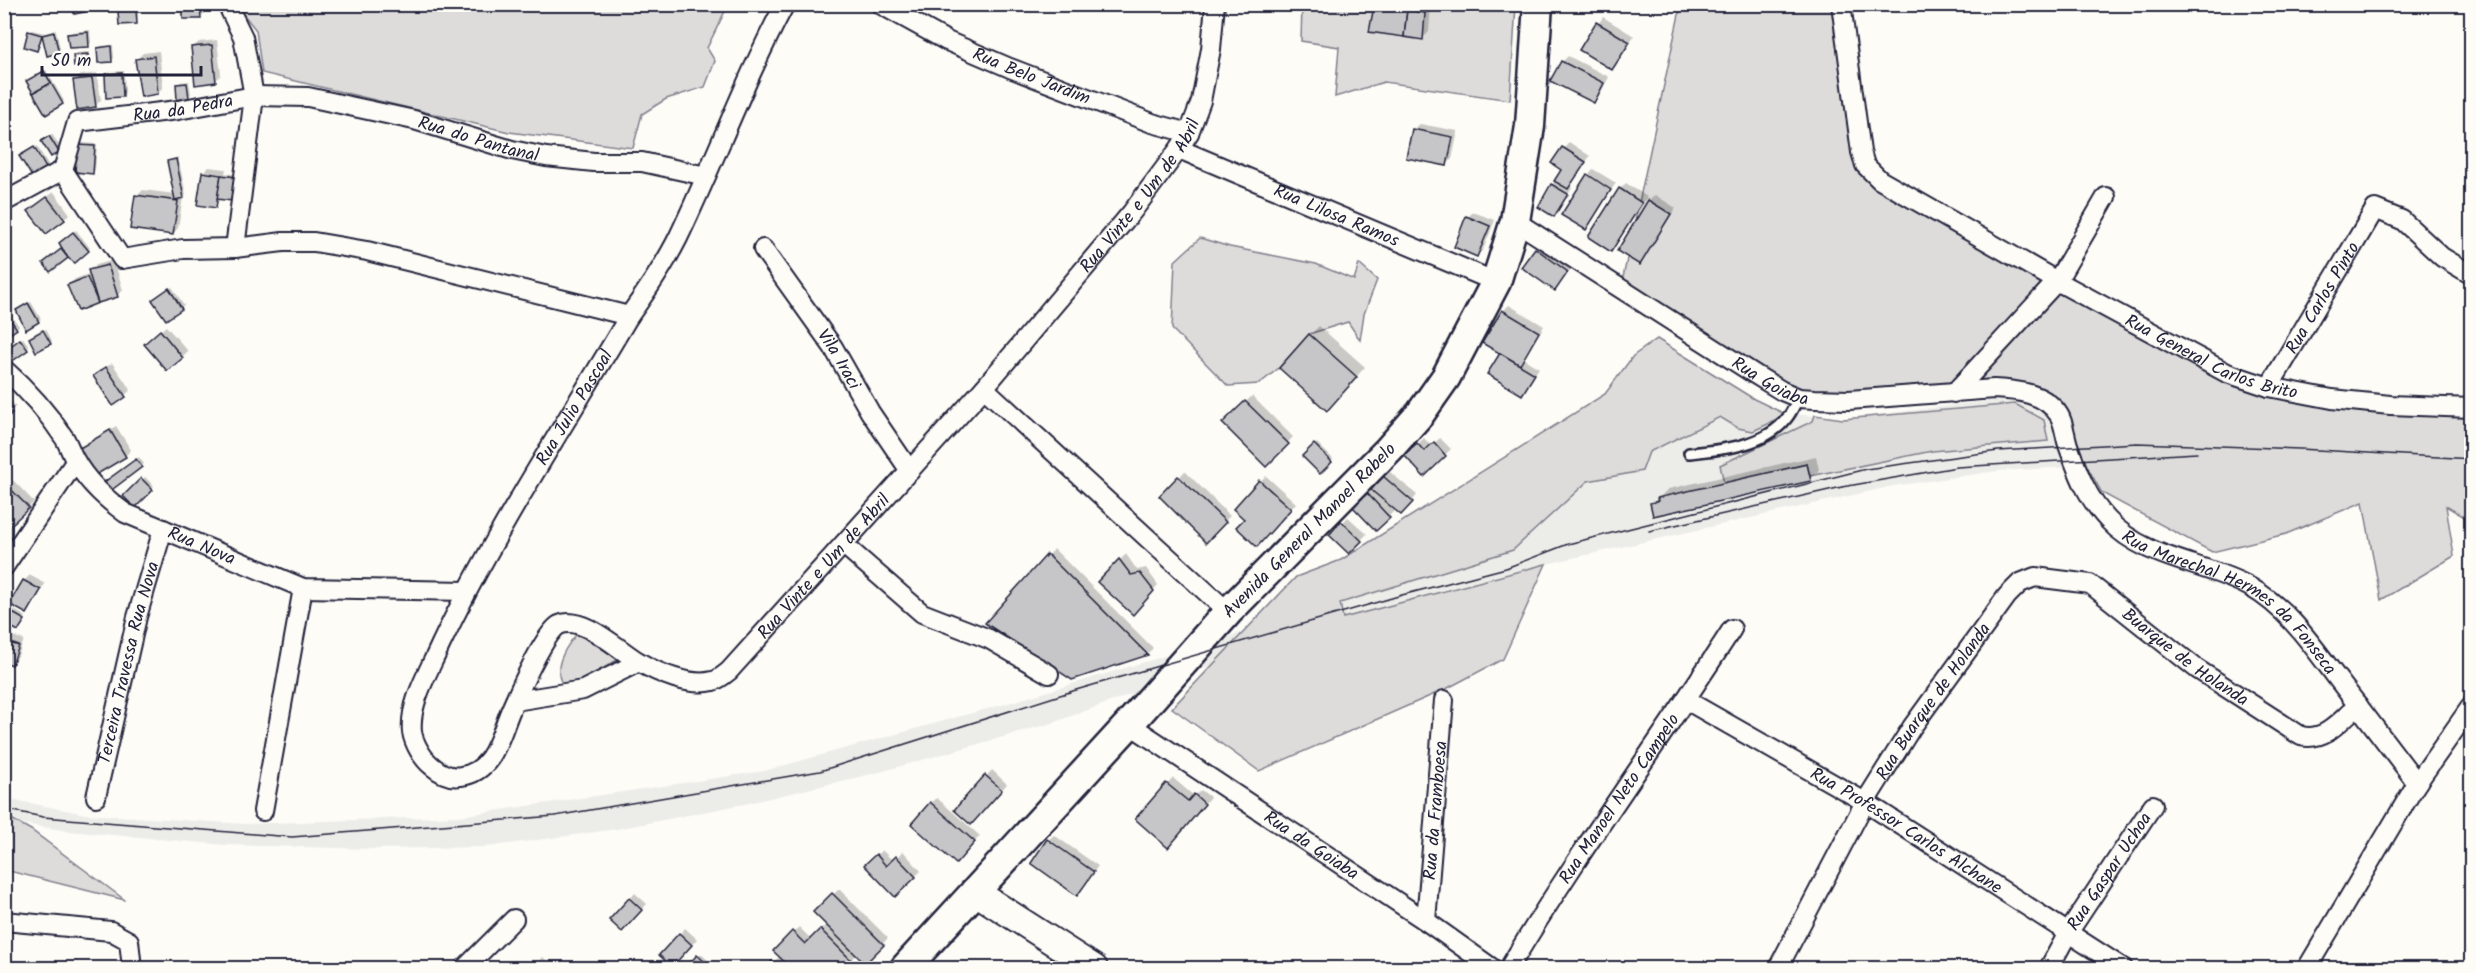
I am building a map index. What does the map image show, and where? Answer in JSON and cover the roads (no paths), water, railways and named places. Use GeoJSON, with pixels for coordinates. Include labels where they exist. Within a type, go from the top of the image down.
{"type":"FeatureCollection","features":[{"type":"Feature","properties":{"kind":"main road","name":"Avenida General Manoel Rabelo"},"geometry":{"type":"LineString","coordinates":[[904,969],[1129,724],[1228,612],[1389,449],[1420,414],[1446,377],[1496,282],[1515,221],[1530,126],[1538,4]]}},
{"type":"Feature","properties":{"kind":"street"},"geometry":{"type":"LineString","coordinates":[[227,4],[243,38],[254,96]]}},
{"type":"Feature","properties":{"kind":"street","name":"Rua Julio Pascoal"},"geometry":{"type":"LineString","coordinates":[[479,771],[454,777],[441,773],[430,765],[420,751],[412,732],[420,690],[467,591],[629,316],[657,276],[678,239],[758,56],[785,4]]}},
{"type":"Feature","properties":{"kind":"street","name":"Rua Belo Jardim"},"geometry":{"type":"LineString","coordinates":[[880,4],[947,41],[1010,68],[1152,123],[1189,133]]}},
{"type":"Feature","properties":{"kind":"street","name":"Rua Vinte e Um de Abril"},"geometry":{"type":"LineString","coordinates":[[479,771],[495,750],[515,701],[543,644],[559,626],[568,623],[583,626],[652,669],[688,681],[715,681],[729,671],[984,388],[1125,220],[1179,149],[1189,133],[1201,101],[1211,49],[1215,4]]}},
{"type":"Feature","properties":{"kind":"street","name":"Rua General Carlos Brito"},"geometry":{"type":"LineString","coordinates":[[1841,4],[1861,152],[1865,165],[1880,180],[2057,281],[2226,373],[2269,387],[2332,399],[2390,405],[2472,408]]}},
{"type":"Feature","properties":{"kind":"street","name":"Rua da Pedra"},"geometry":{"type":"LineString","coordinates":[[63,170],[77,122],[178,110],[254,96],[234,248]]}},
{"type":"Feature","properties":{"kind":"street","name":"Rua do Pantanal"},"geometry":{"type":"LineString","coordinates":[[254,96],[308,97],[350,105],[414,120],[512,150],[546,157],[594,162],[642,162],[706,176]]}},
{"type":"Feature","properties":{"kind":"street","name":"Rua Lilosa Ramos"},"geometry":{"type":"LineString","coordinates":[[1179,149],[1496,282]]}},
{"type":"Feature","properties":{"kind":"street"},"geometry":{"type":"LineString","coordinates":[[4,202],[63,170],[122,259],[183,249],[314,242],[367,251],[629,316]]}},
{"type":"Feature","properties":{"kind":"street"},"geometry":{"type":"LineString","coordinates":[[1954,393],[2057,281],[2106,196]]}},
{"type":"Feature","properties":{"kind":"street","name":"Rua Carlos Pinto"},"geometry":{"type":"LineString","coordinates":[[2269,387],[2375,209],[2402,220],[2442,257],[2472,275]]}},
{"type":"Feature","properties":{"kind":"street","name":"Rua Goiaba"},"geometry":{"type":"LineString","coordinates":[[1515,221],[1756,375],[1782,391],[1799,398],[1849,400],[1994,389],[2016,390],[2043,400],[2059,415]]}},
{"type":"Feature","properties":{"kind":"street","name":"Vila Iraci"},"geometry":{"type":"LineString","coordinates":[[763,249],[833,347],[870,412],[910,471]]}},
{"type":"Feature","properties":{"kind":"street","name":"Rua Nova"},"geometry":{"type":"LineString","coordinates":[[4,369],[26,388],[50,418],[66,441],[75,462],[102,496],[125,513],[303,588],[467,591]]}},
{"type":"Feature","properties":{"kind":"street"},"geometry":{"type":"LineString","coordinates":[[984,388],[1228,612]]}},
{"type":"Feature","properties":{"kind":"street","name":"Rua Marechal Hermes da Fonseca"},"geometry":{"type":"LineString","coordinates":[[2059,415],[2078,473],[2090,499],[2109,522],[2144,547],[2251,587],[2277,605],[2302,632],[2417,783]]}},
{"type":"Feature","properties":{"kind":"street"},"geometry":{"type":"LineString","coordinates":[[4,567],[75,462]]}},
{"type":"Feature","properties":{"kind":"street","name":"Terceira Travessa Rua Nova"},"geometry":{"type":"LineString","coordinates":[[96,797],[137,617],[163,529]]}},
{"type":"Feature","properties":{"kind":"street"},"geometry":{"type":"LineString","coordinates":[[844,545],[922,613],[989,639],[1049,674]]}},
{"type":"Feature","properties":{"kind":"street","name":"Buarque de Holanda"},"geometry":{"type":"LineString","coordinates":[[2007,596],[2020,583],[2035,577],[2090,584],[2197,669],[2301,736],[2312,738],[2323,735],[2358,705]]}},
{"type":"Feature","properties":{"kind":"street"},"geometry":{"type":"LineString","coordinates":[[263,811],[303,588]]}},
{"type":"Feature","properties":{"kind":"street","name":"Rua Buarque de Holanda"},"geometry":{"type":"LineString","coordinates":[[1778,969],[1865,802],[1912,727],[2007,596]]}},
{"type":"Feature","properties":{"kind":"street","name":"Rua Manoel Neto Campelo"},"geometry":{"type":"LineString","coordinates":[[1509,969],[1598,830],[1732,629]]}},
{"type":"Feature","properties":{"kind":"street"},"geometry":{"type":"LineString","coordinates":[[515,701],[583,690],[639,662]]}},
{"type":"Feature","properties":{"kind":"street","name":"Rua da Framboesa"},"geometry":{"type":"LineString","coordinates":[[1426,921],[1444,700]]}},
{"type":"Feature","properties":{"kind":"street","name":"Rua Professor Carlos Alchane"},"geometry":{"type":"LineString","coordinates":[[1686,700],[1865,802],[2123,969]]}},
{"type":"Feature","properties":{"kind":"street"},"geometry":{"type":"LineString","coordinates":[[2307,969],[2417,783],[2472,705]]}},
{"type":"Feature","properties":{"kind":"street","name":"Rua da Goiaba"},"geometry":{"type":"LineString","coordinates":[[1129,724],[1426,921],[1492,969]]}},
{"type":"Feature","properties":{"kind":"street","name":"Rua Gaspar Uchoa"},"geometry":{"type":"LineString","coordinates":[[2049,969],[2068,933],[2153,805]]}},
{"type":"Feature","properties":{"kind":"street"},"geometry":{"type":"LineString","coordinates":[[974,891],[1094,969]]}},
{"type":"Feature","properties":{"kind":"street"},"geometry":{"type":"LineString","coordinates":[[465,969],[514,920]]}},
{"type":"Feature","properties":{"kind":"street"},"geometry":{"type":"LineString","coordinates":[[4,921],[111,931],[129,941],[132,969]]}},
{"type":"Feature","properties":{"kind":"lane"},"geometry":{"type":"LineString","coordinates":[[1689,453],[1729,448],[1753,441],[1784,422],[1799,398]]}},
{"type":"Feature","properties":{"kind":"tram line"},"geometry":{"type":"LineString","coordinates":[[4,809],[43,817],[292,837],[555,816],[820,771],[1076,690],[1402,595],[1506,568],[1568,544],[1866,469],[1998,451],[2137,443],[2472,459]]}},
{"type":"Feature","properties":{"kind":"tram line"},"geometry":{"type":"LineString","coordinates":[[1649,531],[1842,487],[1957,467],[2197,453]]}}]}
